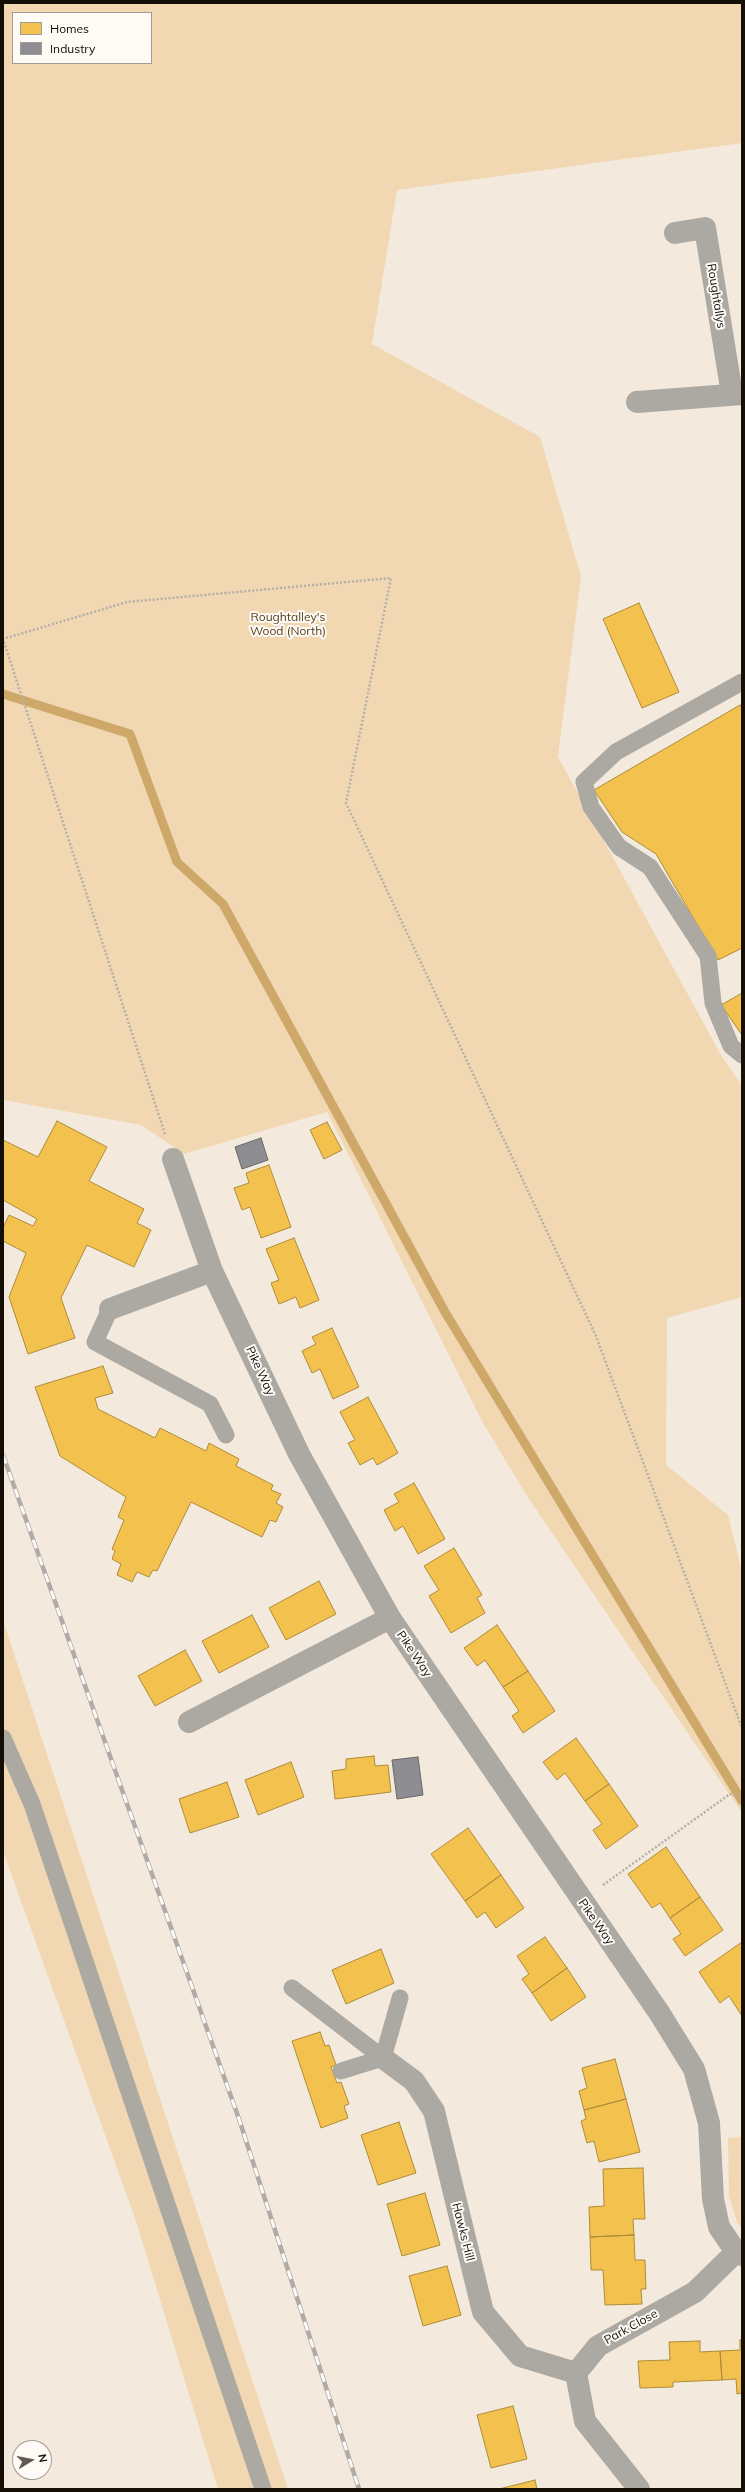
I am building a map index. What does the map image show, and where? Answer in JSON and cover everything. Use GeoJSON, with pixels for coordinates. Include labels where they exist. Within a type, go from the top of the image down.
{"type":"FeatureCollection","features":[{"type":"Feature","properties":{"kind":"street","name":"Roughtallys"},"geometry":{"type":"LineString","coordinates":[[637,402],[737,394],[705,228],[675,233]]}},
{"type":"Feature","properties":{"kind":"street","name":"Pike Way"},"geometry":{"type":"LineString","coordinates":[[173,1159],[212,1271],[299,1454],[390,1618],[581,1901],[660,2014],[694,2069],[708,2123],[713,2199],[719,2227],[739,2253]]}},
{"type":"Feature","properties":{"kind":"street"},"geometry":{"type":"LineString","coordinates":[[110,1309],[212,1271]]}},
{"type":"Feature","properties":{"kind":"street","name":"Pike Way"},"geometry":{"type":"LineString","coordinates":[[189,1722],[390,1618]]}},
{"type":"Feature","properties":{"kind":"street","name":"Hawks Hill"},"geometry":{"type":"LineString","coordinates":[[383,2058],[414,2081],[434,2111],[482,2312],[520,2356],[576,2373]]}},
{"type":"Feature","properties":{"kind":"street","name":"Park Close"},"geometry":{"type":"LineString","coordinates":[[576,2373],[598,2346],[695,2292],[739,2253]]}},
{"type":"Feature","properties":{"kind":"street"},"geometry":{"type":"LineString","coordinates":[[576,2373],[585,2421],[639,2489]]}},
{"type":"Feature","properties":{"kind":"lane"},"geometry":{"type":"LineString","coordinates":[[742,682],[616,752],[584,782],[591,807],[619,847],[650,867],[708,956],[713,1003],[731,1046],[742,1055]]}},
{"type":"Feature","properties":{"kind":"lane"},"geometry":{"type":"LineString","coordinates":[[110,1309],[95,1342],[210,1404],[226,1435]]}},
{"type":"Feature","properties":{"kind":"lane"},"geometry":{"type":"LineString","coordinates":[[3,1738],[32,1804],[263,2489]]}},
{"type":"Feature","properties":{"kind":"lane"},"geometry":{"type":"LineString","coordinates":[[292,1988],[383,2058]]}},
{"type":"Feature","properties":{"kind":"lane"},"geometry":{"type":"LineString","coordinates":[[383,2058],[400,1998]]}},
{"type":"Feature","properties":{"kind":"lane"},"geometry":{"type":"LineString","coordinates":[[341,2071],[383,2058]]}},
{"type":"Feature","properties":{"kind":"path"},"geometry":{"type":"LineString","coordinates":[[173,1159],[3,639],[128,602],[391,578],[346,803],[596,1336],[742,1728]]}},
{"type":"Feature","properties":{"kind":"path"},"geometry":{"type":"LineString","coordinates":[[581,1901],[730,1794],[742,1798]]}},
{"type":"Feature","properties":{"kind":"green space","name":"Roughtalley's Wood (North)"},"geometry":{"type":"Polygon","coordinates":[[[3,3],[742,3],[742,143],[397,190],[372,344],[540,437],[581,576],[558,757],[721,1055],[742,1086],[742,1297],[667,1318],[666,1465],[728,1515],[742,1572],[742,1813],[527,1496],[483,1423],[327,1112],[184,1154],[141,1125],[3,1100],[3,3]]]}},
{"type":"Feature","properties":{"kind":"green space"},"geometry":{"type":"Polygon","coordinates":[[[3,1620],[288,2489],[218,2489],[135,2218],[3,1851],[3,1620]]]}},
{"type":"Feature","properties":{"kind":"green space"},"geometry":{"type":"Polygon","coordinates":[[[742,2137],[742,2229],[737,2222],[729,2196],[728,2138],[742,2137]]]}},
{"type":"Feature","properties":{"kind":"building: Homes"},"geometry":{"type":"Polygon","coordinates":[[[639,603],[679,692],[642,708],[603,619],[639,603]]]}},
{"type":"Feature","properties":{"kind":"building: Homes"},"geometry":{"type":"Polygon","coordinates":[[[740,705],[742,709],[742,948],[718,960],[656,854],[622,832],[594,790],[740,705]]]}},
{"type":"Feature","properties":{"kind":"building: Homes"},"geometry":{"type":"Polygon","coordinates":[[[742,993],[742,1035],[721,1005],[742,993]]]}},
{"type":"Feature","properties":{"kind":"building: Homes"},"geometry":{"type":"Polygon","coordinates":[[[57,1121],[107,1147],[89,1181],[144,1209],[137,1223],[151,1230],[134,1267],[87,1245],[61,1298],[75,1338],[28,1354],[9,1297],[26,1253],[3,1241],[3,1228],[9,1215],[33,1226],[37,1219],[3,1200],[3,1140],[38,1157],[57,1121]]]}},
{"type":"Feature","properties":{"kind":"building: Homes"},"geometry":{"type":"Polygon","coordinates":[[[327,1122],[342,1150],[324,1159],[310,1130],[327,1122]]]}},
{"type":"Feature","properties":{"kind":"building: Homes"},"geometry":{"type":"Polygon","coordinates":[[[269,1165],[291,1227],[261,1238],[250,1207],[242,1210],[234,1188],[249,1183],[246,1173],[269,1165]]]}},
{"type":"Feature","properties":{"kind":"building: Homes"},"geometry":{"type":"Polygon","coordinates":[[[294,1238],[319,1300],[300,1308],[296,1297],[279,1304],[271,1283],[279,1280],[266,1249],[294,1238]]]}},
{"type":"Feature","properties":{"kind":"building: Homes"},"geometry":{"type":"Polygon","coordinates":[[[332,1328],[359,1387],[333,1399],[320,1369],[312,1373],[302,1351],[316,1344],[312,1337],[332,1328]]]}},
{"type":"Feature","properties":{"kind":"building: Homes"},"geometry":{"type":"Polygon","coordinates":[[[103,1366],[113,1393],[95,1398],[98,1409],[155,1438],[160,1428],[206,1451],[209,1443],[239,1459],[236,1466],[273,1485],[271,1490],[281,1494],[276,1503],[283,1507],[276,1522],[270,1520],[262,1537],[191,1502],[157,1571],[153,1570],[149,1577],[137,1572],[132,1582],[117,1575],[121,1564],[112,1559],[115,1551],[112,1549],[124,1520],[118,1517],[126,1497],[60,1456],[35,1387],[103,1366]]]}},
{"type":"Feature","properties":{"kind":"building: Homes"},"geometry":{"type":"Polygon","coordinates":[[[368,1397],[398,1453],[377,1465],[373,1458],[360,1465],[348,1443],[355,1440],[340,1412],[368,1397]]]}},
{"type":"Feature","properties":{"kind":"building: Homes"},"geometry":{"type":"Polygon","coordinates":[[[414,1483],[445,1539],[418,1554],[403,1526],[395,1531],[384,1510],[399,1502],[394,1494],[414,1483]]]}},
{"type":"Feature","properties":{"kind":"building: Homes"},"geometry":{"type":"Polygon","coordinates":[[[454,1548],[482,1595],[477,1598],[485,1613],[451,1633],[429,1596],[439,1590],[424,1566],[454,1548]]]}},
{"type":"Feature","properties":{"kind":"building: Homes"},"geometry":{"type":"Polygon","coordinates":[[[319,1581],[336,1614],[286,1640],[269,1608],[319,1581]]]}},
{"type":"Feature","properties":{"kind":"building: Homes"},"geometry":{"type":"Polygon","coordinates":[[[252,1615],[269,1647],[219,1673],[202,1641],[252,1615]]]}},
{"type":"Feature","properties":{"kind":"building: Homes"},"geometry":{"type":"Polygon","coordinates":[[[497,1625],[528,1671],[503,1687],[485,1660],[477,1666],[464,1648],[497,1625]]]}},
{"type":"Feature","properties":{"kind":"building: Homes"},"geometry":{"type":"Polygon","coordinates":[[[185,1650],[202,1681],[155,1706],[138,1676],[185,1650]]]}},
{"type":"Feature","properties":{"kind":"building: Homes"},"geometry":{"type":"Polygon","coordinates":[[[528,1671],[555,1711],[523,1733],[512,1716],[519,1711],[503,1687],[528,1671]]]}},
{"type":"Feature","properties":{"kind":"building: Homes"},"geometry":{"type":"Polygon","coordinates":[[[576,1738],[609,1784],[585,1801],[565,1773],[557,1780],[543,1762],[576,1738]]]}},
{"type":"Feature","properties":{"kind":"building: Homes"},"geometry":{"type":"Polygon","coordinates":[[[374,1756],[375,1766],[388,1765],[391,1792],[335,1799],[332,1771],[346,1769],[346,1759],[374,1756]]]}},
{"type":"Feature","properties":{"kind":"building: Homes"},"geometry":{"type":"Polygon","coordinates":[[[291,1762],[304,1797],[258,1815],[245,1780],[291,1762]]]}},
{"type":"Feature","properties":{"kind":"building: Homes"},"geometry":{"type":"Polygon","coordinates":[[[227,1782],[239,1817],[190,1833],[179,1799],[227,1782]]]}},
{"type":"Feature","properties":{"kind":"building: Homes"},"geometry":{"type":"Polygon","coordinates":[[[609,1784],[638,1826],[606,1849],[593,1830],[602,1824],[585,1801],[609,1784]]]}},
{"type":"Feature","properties":{"kind":"building: Homes"},"geometry":{"type":"Polygon","coordinates":[[[468,1828],[501,1875],[465,1901],[431,1854],[468,1828]]]}},
{"type":"Feature","properties":{"kind":"building: Homes"},"geometry":{"type":"Polygon","coordinates":[[[666,1847],[700,1897],[670,1918],[660,1903],[652,1908],[628,1874],[666,1847]]]}},
{"type":"Feature","properties":{"kind":"building: Homes"},"geometry":{"type":"Polygon","coordinates":[[[501,1875],[524,1908],[496,1928],[485,1912],[477,1918],[465,1901],[501,1875]]]}},
{"type":"Feature","properties":{"kind":"building: Homes"},"geometry":{"type":"Polygon","coordinates":[[[700,1897],[723,1930],[685,1956],[673,1939],[681,1934],[670,1918],[700,1897]]]}},
{"type":"Feature","properties":{"kind":"building: Homes"},"geometry":{"type":"Polygon","coordinates":[[[545,1937],[567,1968],[532,1993],[522,1979],[529,1974],[517,1956],[545,1937]]]}},
{"type":"Feature","properties":{"kind":"building: Homes"},"geometry":{"type":"Polygon","coordinates":[[[742,1942],[742,2016],[729,1996],[720,2003],[699,1972],[742,1942]]]}},
{"type":"Feature","properties":{"kind":"building: Homes"},"geometry":{"type":"Polygon","coordinates":[[[381,1949],[394,1983],[346,2004],[332,1970],[381,1949]]]}},
{"type":"Feature","properties":{"kind":"building: Homes"},"geometry":{"type":"Polygon","coordinates":[[[567,1968],[586,1997],[551,2021],[532,1993],[567,1968]]]}},
{"type":"Feature","properties":{"kind":"building: Homes"},"geometry":{"type":"Polygon","coordinates":[[[320,2032],[325,2046],[329,2045],[336,2065],[331,2067],[337,2083],[341,2082],[349,2104],[344,2106],[348,2118],[321,2128],[292,2041],[320,2032]]]}},
{"type":"Feature","properties":{"kind":"building: Homes"},"geometry":{"type":"Polygon","coordinates":[[[615,2059],[626,2099],[584,2110],[579,2091],[587,2088],[582,2068],[615,2059]]]}},
{"type":"Feature","properties":{"kind":"building: Homes"},"geometry":{"type":"Polygon","coordinates":[[[626,2099],[640,2152],[599,2162],[594,2141],[587,2143],[581,2121],[586,2119],[584,2110],[626,2099]]]}},
{"type":"Feature","properties":{"kind":"building: Homes"},"geometry":{"type":"Polygon","coordinates":[[[399,2122],[416,2173],[378,2185],[361,2135],[399,2122]]]}},
{"type":"Feature","properties":{"kind":"building: Homes"},"geometry":{"type":"Polygon","coordinates":[[[643,2168],[645,2219],[633,2219],[634,2235],[590,2237],[589,2207],[604,2206],[603,2169],[643,2168]]]}},
{"type":"Feature","properties":{"kind":"building: Homes"},"geometry":{"type":"Polygon","coordinates":[[[425,2193],[440,2245],[402,2256],[387,2204],[425,2193]]]}},
{"type":"Feature","properties":{"kind":"building: Homes"},"geometry":{"type":"Polygon","coordinates":[[[634,2235],[635,2260],[645,2260],[646,2289],[641,2289],[642,2304],[605,2305],[603,2270],[591,2270],[590,2237],[634,2235]]]}},
{"type":"Feature","properties":{"kind":"building: Homes"},"geometry":{"type":"Polygon","coordinates":[[[447,2266],[461,2315],[423,2326],[409,2276],[447,2266]]]}},
{"type":"Feature","properties":{"kind":"building: Homes"},"geometry":{"type":"Polygon","coordinates":[[[740,2340],[742,2340],[742,2393],[737,2394],[736,2379],[722,2380],[720,2351],[740,2350],[740,2340]]]}},
{"type":"Feature","properties":{"kind":"building: Homes"},"geometry":{"type":"Polygon","coordinates":[[[700,2341],[700,2352],[720,2351],[722,2380],[673,2382],[673,2387],[640,2388],[638,2361],[670,2360],[669,2342],[700,2341]]]}},
{"type":"Feature","properties":{"kind":"building: Homes"},"geometry":{"type":"Polygon","coordinates":[[[513,2406],[527,2459],[491,2468],[477,2415],[513,2406]]]}},
{"type":"Feature","properties":{"kind":"building: Homes"},"geometry":{"type":"Polygon","coordinates":[[[535,2480],[537,2489],[499,2489],[535,2480]]]}},
{"type":"Feature","properties":{"kind":"building: Industry"},"geometry":{"type":"Polygon","coordinates":[[[261,1138],[268,1160],[242,1169],[235,1147],[261,1138]]]}},
{"type":"Feature","properties":{"kind":"building: Industry"},"geometry":{"type":"Polygon","coordinates":[[[418,1757],[423,1795],[397,1799],[392,1760],[418,1757]]]}},
{"type":"Feature","properties":{"kind":"waterway"},"geometry":{"type":"LineString","coordinates":[[3,694],[130,734],[177,862],[223,904],[445,1312],[742,1801]]}},
{"type":"Feature","properties":{"kind":"railway"},"geometry":{"type":"LineString","coordinates":[[3,1455],[239,2119],[359,2489]]}}]}
